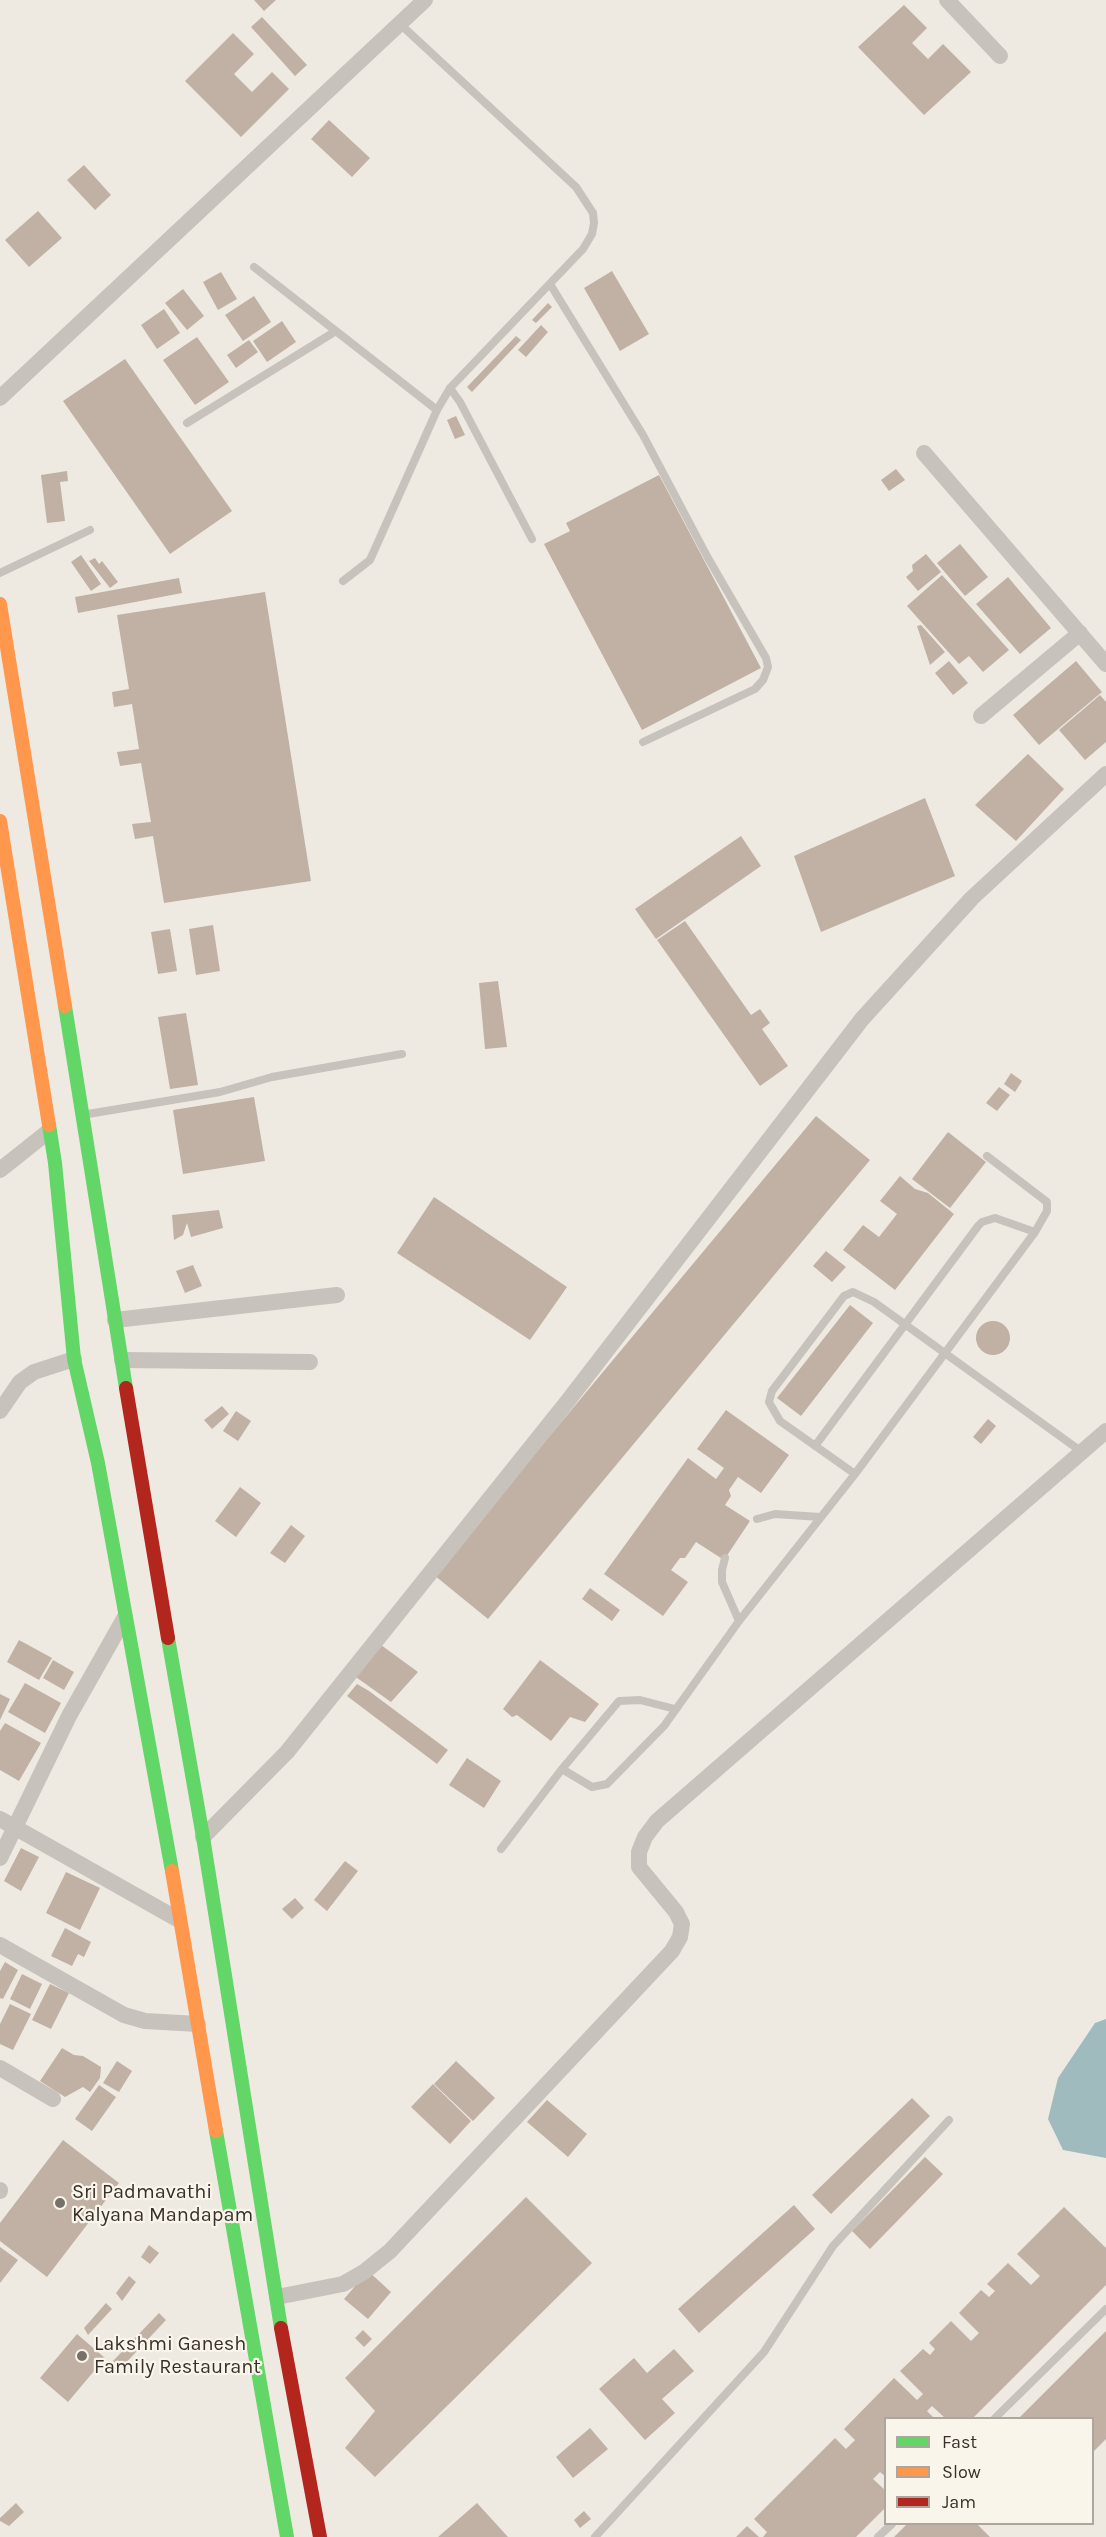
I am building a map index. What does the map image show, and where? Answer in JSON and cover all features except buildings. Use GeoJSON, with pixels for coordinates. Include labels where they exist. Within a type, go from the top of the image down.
{"type":"FeatureCollection","features":[{"type":"Feature","properties":{"kind":"highway"},"geometry":{"type":"LineString","coordinates":[[0,604],[115,1320],[203,1837],[277,2296],[320,2537]]}},
{"type":"Feature","properties":{"kind":"highway"},"geometry":{"type":"LineString","coordinates":[[0,821],[4,868],[54,1163],[74,1359],[98,1463],[126,1614],[272,2462],[287,2537]]}},
{"type":"Feature","properties":{"kind":"street"},"geometry":{"type":"LineString","coordinates":[[0,398],[425,0]]}},
{"type":"Feature","properties":{"kind":"street"},"geometry":{"type":"LineString","coordinates":[[947,0],[1000,56]]}},
{"type":"Feature","properties":{"kind":"street"},"geometry":{"type":"LineString","coordinates":[[924,453],[1106,664]]}},
{"type":"Feature","properties":{"kind":"street"},"geometry":{"type":"LineString","coordinates":[[981,716],[1080,633]]}},
{"type":"Feature","properties":{"kind":"street"},"geometry":{"type":"LineString","coordinates":[[203,1837],[287,1752],[567,1402],[862,1019],[972,898],[1106,774]]}},
{"type":"Feature","properties":{"kind":"street"},"geometry":{"type":"LineString","coordinates":[[0,1170],[49,1131]]}},
{"type":"Feature","properties":{"kind":"street"},"geometry":{"type":"LineString","coordinates":[[115,1320],[337,1295]]}},
{"type":"Feature","properties":{"kind":"street"},"geometry":{"type":"LineString","coordinates":[[0,1411],[20,1383],[34,1372],[74,1359]]}},
{"type":"Feature","properties":{"kind":"street"},"geometry":{"type":"LineString","coordinates":[[122,1360],[310,1362]]}},
{"type":"Feature","properties":{"kind":"street"},"geometry":{"type":"LineString","coordinates":[[277,2296],[343,2284],[364,2272],[390,2251],[672,1951],[680,1937],[682,1924],[676,1912],[639,1867],[639,1852],[645,1837],[657,1821],[1106,1431]]}},
{"type":"Feature","properties":{"kind":"street"},"geometry":{"type":"LineString","coordinates":[[0,1858],[69,1716],[126,1614]]}},
{"type":"Feature","properties":{"kind":"street"},"geometry":{"type":"LineString","coordinates":[[0,1819],[179,1920]]}},
{"type":"Feature","properties":{"kind":"street"},"geometry":{"type":"LineString","coordinates":[[0,1945],[124,2015],[145,2021],[198,2024]]}},
{"type":"Feature","properties":{"kind":"street"},"geometry":{"type":"LineString","coordinates":[[0,2068],[53,2099]]}},
{"type":"Feature","properties":{"kind":"lane"},"geometry":{"type":"LineString","coordinates":[[343,581],[370,560],[437,410],[450,388],[583,249],[592,234],[594,223],[592,213],[576,187],[400,24]]}},
{"type":"Feature","properties":{"kind":"lane"},"geometry":{"type":"LineString","coordinates":[[254,267],[437,410]]}},
{"type":"Feature","properties":{"kind":"lane"},"geometry":{"type":"LineString","coordinates":[[550,284],[643,435],[708,558],[766,658],[768,667],[763,680],[755,689],[643,742]]}},
{"type":"Feature","properties":{"kind":"lane"},"geometry":{"type":"LineString","coordinates":[[187,423],[336,331]]}},
{"type":"Feature","properties":{"kind":"lane"},"geometry":{"type":"LineString","coordinates":[[450,388],[460,402],[532,539]]}},
{"type":"Feature","properties":{"kind":"lane"},"geometry":{"type":"LineString","coordinates":[[0,573],[90,530]]}},
{"type":"Feature","properties":{"kind":"lane"},"geometry":{"type":"LineString","coordinates":[[82,1115],[220,1092],[272,1077],[402,1054]]}},
{"type":"Feature","properties":{"kind":"lane"},"geometry":{"type":"LineString","coordinates":[[562,1769],[592,1787],[607,1784],[664,1726],[740,1621],[855,1474],[1035,1232],[1047,1211],[1047,1202],[987,1156]]}},
{"type":"Feature","properties":{"kind":"lane"},"geometry":{"type":"LineString","coordinates":[[815,1446],[982,1221],[995,1218],[1035,1232]]}},
{"type":"Feature","properties":{"kind":"lane"},"geometry":{"type":"LineString","coordinates":[[855,1474],[780,1421],[769,1401],[772,1390],[844,1296],[853,1292],[874,1302],[1082,1452]]}},
{"type":"Feature","properties":{"kind":"lane"},"geometry":{"type":"LineString","coordinates":[[757,1520],[775,1514],[820,1517]]}},
{"type":"Feature","properties":{"kind":"lane"},"geometry":{"type":"LineString","coordinates":[[725,1558],[722,1582],[740,1621]]}},
{"type":"Feature","properties":{"kind":"lane"},"geometry":{"type":"LineString","coordinates":[[501,1849],[562,1769],[619,1701],[640,1700],[675,1709]]}},
{"type":"Feature","properties":{"kind":"lane"},"geometry":{"type":"LineString","coordinates":[[595,2537],[764,2352],[833,2246],[949,2120]]}},
{"type":"Feature","properties":{"kind":"lane"},"geometry":{"type":"LineString","coordinates":[[996,2417],[1106,2309]]}},
{"type":"Feature","properties":{"kind":"lane"},"geometry":{"type":"LineString","coordinates":[[879,2537],[890,2525]]}},
{"type":"Feature","properties":{"kind":"water"},"geometry":{"type":"Polygon","coordinates":[[[1106,2019],[1106,2158],[1063,2150],[1048,2119],[1058,2078],[1095,2023],[1106,2019]]]}},
{"type":"Feature","properties":{"kind":"traffic: fast"},"geometry":{"type":"LineString","coordinates":[[65,1006],[126,1388]]}},
{"type":"Feature","properties":{"kind":"traffic: fast"},"geometry":{"type":"LineString","coordinates":[[49,1125],[55,1163],[74,1359],[98,1463],[172,1871]]}},
{"type":"Feature","properties":{"kind":"traffic: fast"},"geometry":{"type":"LineString","coordinates":[[168,1638],[203,1837],[281,2328]]}},
{"type":"Feature","properties":{"kind":"traffic: fast"},"geometry":{"type":"LineString","coordinates":[[216,2131],[287,2537]]}},
{"type":"Feature","properties":{"kind":"traffic: slow"},"geometry":{"type":"LineString","coordinates":[[0,604],[65,1006]]}},
{"type":"Feature","properties":{"kind":"traffic: slow"},"geometry":{"type":"LineString","coordinates":[[0,821],[49,1125]]}},
{"type":"Feature","properties":{"kind":"traffic: slow"},"geometry":{"type":"LineString","coordinates":[[172,1871],[216,2131]]}},
{"type":"Feature","properties":{"kind":"traffic: jam"},"geometry":{"type":"LineString","coordinates":[[126,1388],[168,1638]]}},
{"type":"Feature","properties":{"kind":"traffic: jam"},"geometry":{"type":"LineString","coordinates":[[281,2328],[320,2537]]}},
{"type":"Feature","properties":{"kind":"place","name":"Sri Padmavathi Kalyana Mandapam"},"geometry":{"type":"Point","coordinates":[60,2203]}},
{"type":"Feature","properties":{"kind":"place","name":"Lakshmi Ganesh Family Restaurant"},"geometry":{"type":"Point","coordinates":[82,2356]}}]}
